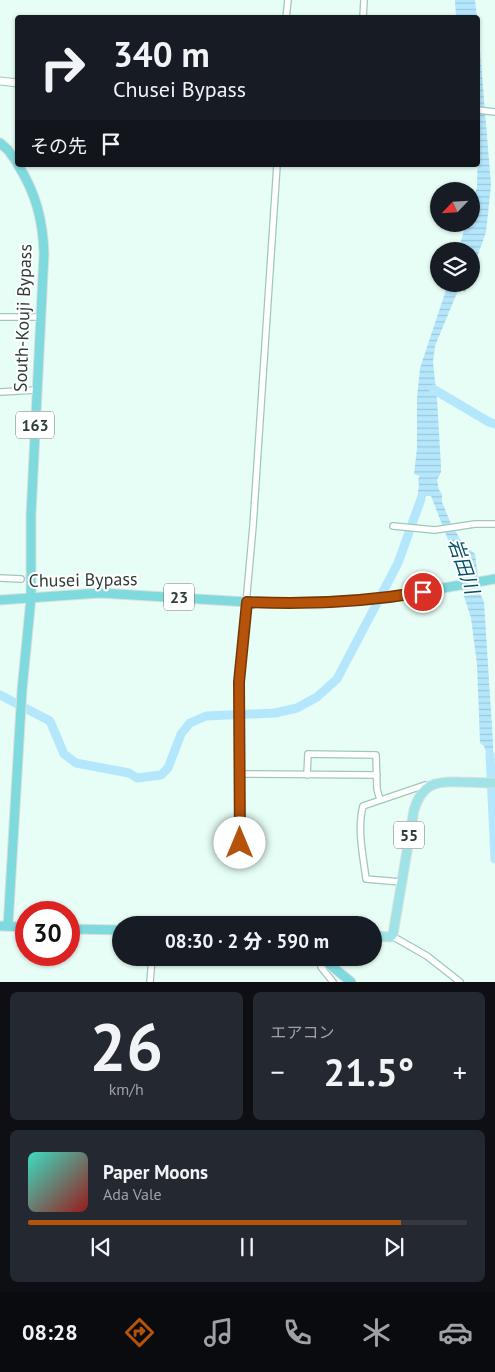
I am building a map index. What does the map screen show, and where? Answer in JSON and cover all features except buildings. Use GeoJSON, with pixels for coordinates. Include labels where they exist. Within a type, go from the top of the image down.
{"type":"FeatureCollection","features":[{"type":"Feature","properties":{"kind":"highway","name":"South-Kouji Bypass"},"geometry":{"type":"LineString","coordinates":[[0,143],[4,152],[15,161]]}},
{"type":"Feature","properties":{"kind":"highway","name":"South-Kouji Bypass"},"geometry":{"type":"LineString","coordinates":[[4,926],[31,598],[31,515],[44,254],[42,225],[32,190],[20,167]]}},
{"type":"Feature","properties":{"kind":"highway","name":"Chusei Bypass"},"geometry":{"type":"LineString","coordinates":[[0,600],[100,593],[247,602],[318,604],[392,597],[495,579]]}},
{"type":"Feature","properties":{"kind":"highway"},"geometry":{"type":"LineString","coordinates":[[80,928],[112,930]]}},
{"type":"Feature","properties":{"kind":"highway"},"geometry":{"type":"LineString","coordinates":[[332,966],[351,982]]}},
{"type":"Feature","properties":{"kind":"main road"},"geometry":{"type":"LineString","coordinates":[[428,786],[444,782],[495,783]]}},
{"type":"Feature","properties":{"kind":"main road","name":"55"},"geometry":{"type":"LineString","coordinates":[[392,936],[400,904],[401,882],[414,810],[419,797],[428,786]]}},
{"type":"Feature","properties":{"kind":"main road"},"geometry":{"type":"LineString","coordinates":[[382,936],[392,936]]}},
{"type":"Feature","properties":{"kind":"street"},"geometry":{"type":"LineString","coordinates":[[286,15],[288,0]]}},
{"type":"Feature","properties":{"kind":"street"},"geometry":{"type":"LineString","coordinates":[[363,15],[364,0]]}},
{"type":"Feature","properties":{"kind":"street"},"geometry":{"type":"LineString","coordinates":[[0,81],[15,83]]}},
{"type":"Feature","properties":{"kind":"street"},"geometry":{"type":"LineString","coordinates":[[240,855],[239,682],[247,602],[277,167]]}},
{"type":"Feature","properties":{"kind":"street"},"geometry":{"type":"LineString","coordinates":[[0,318],[41,317]]}},
{"type":"Feature","properties":{"kind":"street"},"geometry":{"type":"LineString","coordinates":[[0,392],[37,390]]}},
{"type":"Feature","properties":{"kind":"street"},"geometry":{"type":"LineString","coordinates":[[392,526],[438,530],[475,524],[495,524]]}},
{"type":"Feature","properties":{"kind":"street"},"geometry":{"type":"LineString","coordinates":[[0,578],[21,578]]}},
{"type":"Feature","properties":{"kind":"street"},"geometry":{"type":"LineString","coordinates":[[308,775],[308,754],[376,755],[377,789],[380,800]]}},
{"type":"Feature","properties":{"kind":"street"},"geometry":{"type":"LineString","coordinates":[[240,774],[377,775]]}},
{"type":"Feature","properties":{"kind":"street"},"geometry":{"type":"LineString","coordinates":[[401,882],[366,879],[362,853],[361,814],[363,806],[425,785],[428,786]]}},
{"type":"Feature","properties":{"kind":"street"},"geometry":{"type":"LineString","coordinates":[[392,936],[427,956],[460,982]]}},
{"type":"Feature","properties":{"kind":"street"},"geometry":{"type":"LineString","coordinates":[[150,982],[151,966]]}},
{"type":"Feature","properties":{"kind":"street"},"geometry":{"type":"LineString","coordinates":[[321,966],[333,982]]}},
{"type":"Feature","properties":{"kind":"water"},"geometry":{"type":"Polygon","coordinates":[[[455,0],[475,0],[477,15],[456,15],[455,0]]]}},
{"type":"Feature","properties":{"kind":"water"},"geometry":{"type":"Polygon","coordinates":[[[480,50],[491,185],[486,232],[480,249],[480,242],[461,242],[464,232],[480,232],[480,182],[477,182],[477,167],[480,167],[480,50]]]}},
{"type":"Feature","properties":{"kind":"water"},"geometry":{"type":"Polygon","coordinates":[[[445,292],[457,292],[435,346],[433,362],[441,466],[441,472],[437,480],[442,494],[442,502],[451,524],[462,542],[475,554],[480,593],[484,602],[493,742],[493,772],[484,746],[480,743],[477,664],[471,618],[449,549],[450,545],[431,496],[426,496],[415,513],[419,485],[418,479],[420,476],[414,474],[417,448],[417,398],[420,368],[445,292]]]}},
{"type":"Feature","properties":{"kind":"waterway"},"geometry":{"type":"LineString","coordinates":[[433,389],[495,424]]}},
{"type":"Feature","properties":{"kind":"waterway"},"geometry":{"type":"LineString","coordinates":[[0,695],[50,721],[64,754],[76,763],[129,773],[137,778],[161,775],[168,768],[181,734],[190,723],[206,716],[275,713],[297,708],[317,697],[337,679],[398,563],[421,499]]}},
{"type":"Feature","properties":{"kind":"waterway","name":"岩田川"},"geometry":{"type":"LineString","coordinates":[[490,754],[495,859]]}},
{"type":"Feature","properties":{"kind":"route"},"geometry":{"type":"LineString","coordinates":[[240,843],[239,682],[247,602],[318,604],[370,600],[423,592]]}}]}
